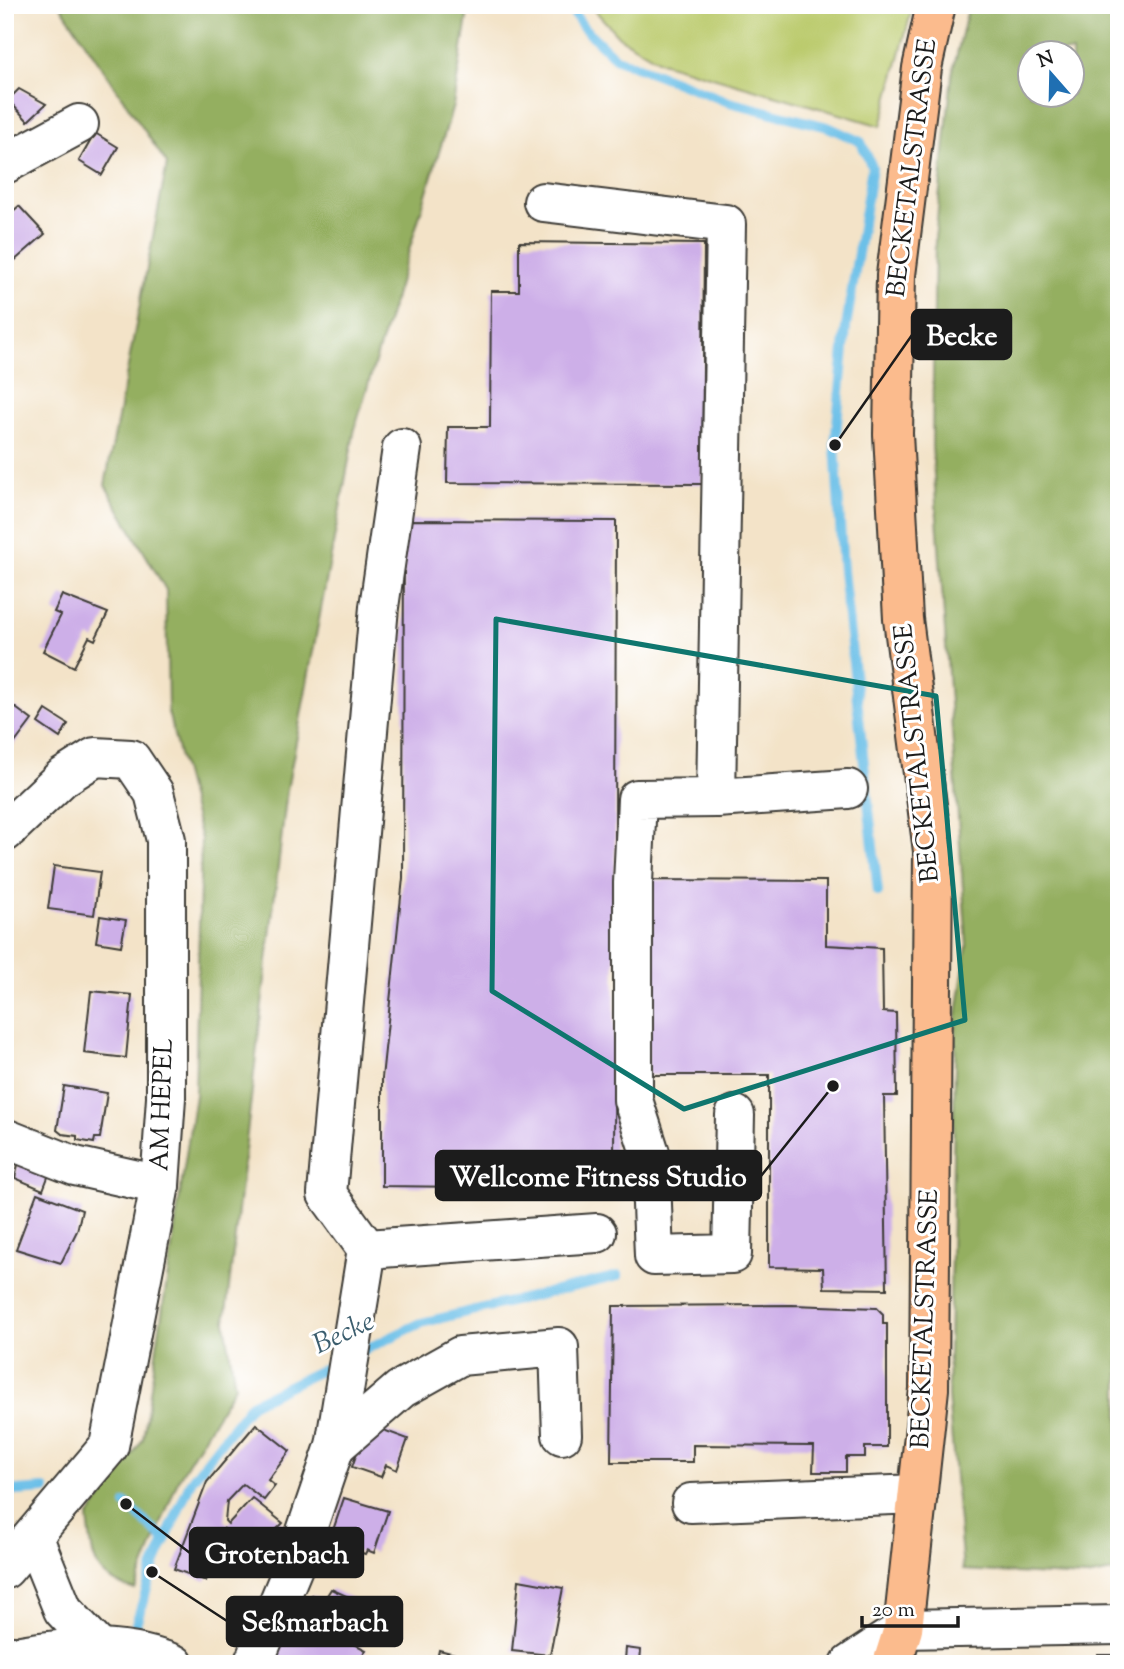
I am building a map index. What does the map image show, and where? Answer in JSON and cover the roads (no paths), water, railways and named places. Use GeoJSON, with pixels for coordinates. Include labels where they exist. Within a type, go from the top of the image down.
{"type":"FeatureCollection","features":[{"type":"Feature","properties":{"kind":"main road","name":"BECKETALSTRASSE"},"geometry":{"type":"LineString","coordinates":[[897,1646],[929,1389],[933,851],[903,619],[893,434],[896,275],[922,68],[936,5]]}},
{"type":"Feature","properties":{"kind":"street"},"geometry":{"type":"LineString","coordinates":[[5,164],[79,124]]}},
{"type":"Feature","properties":{"kind":"street"},"geometry":{"type":"LineString","coordinates":[[543,202],[726,224],[716,798]]}},
{"type":"Feature","properties":{"kind":"street"},"geometry":{"type":"LineString","coordinates":[[253,1664],[298,1558],[335,1446],[367,1249],[327,1194],[379,607],[402,448]]}},
{"type":"Feature","properties":{"kind":"street","name":"AM HEPEL"},"geometry":{"type":"LineString","coordinates":[[5,832],[62,778],[94,757],[131,759],[154,793],[166,840],[166,1098],[160,1185],[109,1446],[34,1538],[5,1569]]}},
{"type":"Feature","properties":{"kind":"street"},"geometry":{"type":"LineString","coordinates":[[735,1115],[732,1254],[654,1256],[650,1153],[633,1100],[637,799],[716,798],[848,789]]}},
{"type":"Feature","properties":{"kind":"street"},"geometry":{"type":"LineString","coordinates":[[7,1139],[75,1166],[160,1185]]}},
{"type":"Feature","properties":{"kind":"street"},"geometry":{"type":"LineString","coordinates":[[367,1249],[597,1233]]}},
{"type":"Feature","properties":{"kind":"street"},"geometry":{"type":"LineString","coordinates":[[335,1446],[401,1389],[460,1356],[559,1347],[562,1435]]}},
{"type":"Feature","properties":{"kind":"street"},"geometry":{"type":"LineString","coordinates":[[691,1503],[918,1494]]}},
{"type":"Feature","properties":{"kind":"street"},"geometry":{"type":"LineString","coordinates":[[34,1538],[63,1610],[103,1647]]}},
{"type":"Feature","properties":{"kind":"street"},"geometry":{"type":"LineString","coordinates":[[850,1664],[897,1646],[1119,1625]]}},
{"type":"Feature","properties":{"kind":"street"},"geometry":{"type":"LineString","coordinates":[[5,1658],[103,1647],[163,1659]]}},
{"type":"Feature","properties":{"kind":"waterway","name":"Becke"},"geometry":{"type":"LineString","coordinates":[[568,5],[584,28],[615,58],[729,102],[828,127],[861,142],[872,167],[846,327],[835,445],[843,571],[878,892]]}},
{"type":"Feature","properties":{"kind":"waterway","name":"Becke"},"geometry":{"type":"LineString","coordinates":[[360,1352],[421,1323],[618,1276]]}},
{"type":"Feature","properties":{"kind":"waterway","name":"Becke"},"geometry":{"type":"LineString","coordinates":[[130,1643],[152,1572],[191,1481],[251,1404],[340,1361]]}},
{"type":"Feature","properties":{"kind":"waterway"},"geometry":{"type":"LineString","coordinates":[[5,1486],[17,1491],[45,1489]]}},
{"type":"Feature","properties":{"kind":"waterway"},"geometry":{"type":"LineString","coordinates":[[126,1504],[166,1541]]}},
{"type":"Feature","properties":{"kind":"place","name":"Becke"},"geometry":{"type":"Point","coordinates":[835,445]}},
{"type":"Feature","properties":{"kind":"place","name":"Wellcome Fitness Studio"},"geometry":{"type":"Point","coordinates":[833,1086]}},
{"type":"Feature","properties":{"kind":"place","name":"Grotenbach"},"geometry":{"type":"Point","coordinates":[126,1504]}},
{"type":"Feature","properties":{"kind":"place","name":"Seßmarbach"},"geometry":{"type":"Point","coordinates":[152,1572]}}]}
